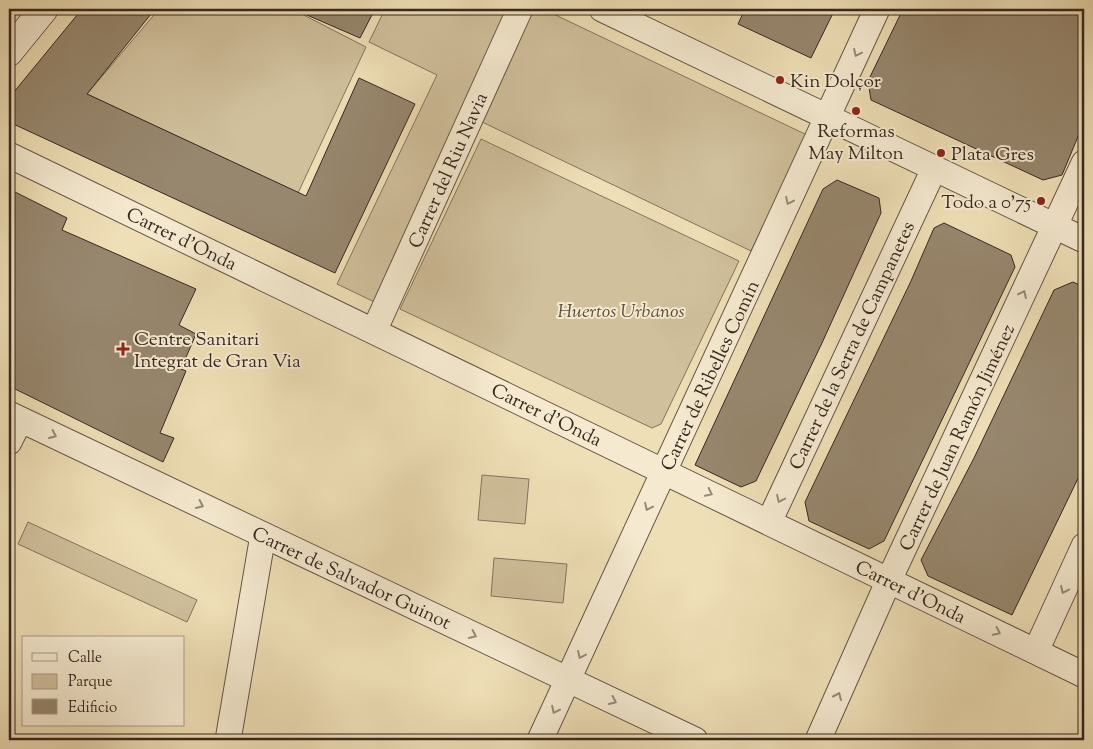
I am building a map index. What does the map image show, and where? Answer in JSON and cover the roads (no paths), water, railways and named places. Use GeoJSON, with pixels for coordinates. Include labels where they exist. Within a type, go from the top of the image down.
{"type":"FeatureCollection","features":[{"type":"Feature","properties":{"kind":"street"},"geometry":{"type":"LineString","coordinates":[[9,52],[44,9]]}},
{"type":"Feature","properties":{"kind":"street","name":"Carrer del Riu Navia"},"geometry":{"type":"LineString","coordinates":[[374,331],[520,9]]}},
{"type":"Feature","properties":{"kind":"street"},"geometry":{"type":"LineString","coordinates":[[602,9],[1084,240]]}},
{"type":"Feature","properties":{"kind":"street","name":"Carrer de Ribelles Comín"},"geometry":{"type":"LineString","coordinates":[[540,740],[878,9]]}},
{"type":"Feature","properties":{"kind":"street","name":"Carrer d'Onda"},"geometry":{"type":"LineString","coordinates":[[9,155],[1084,675]]}},
{"type":"Feature","properties":{"kind":"street","name":"Carrer de Juan Ramón Jiménez"},"geometry":{"type":"LineString","coordinates":[[818,740],[889,580],[1084,163]]}},
{"type":"Feature","properties":{"kind":"street","name":"Carrer de la Serra de Campanetes"},"geometry":{"type":"LineString","coordinates":[[769,522],[934,169]]}},
{"type":"Feature","properties":{"kind":"street"},"geometry":{"type":"LineString","coordinates":[[9,442],[15,417]]}},
{"type":"Feature","properties":{"kind":"street","name":"Carrer de Salvador Guinot"},"geometry":{"type":"LineString","coordinates":[[15,417],[695,740]]}},
{"type":"Feature","properties":{"kind":"street"},"geometry":{"type":"LineString","coordinates":[[228,740],[263,535]]}},
{"type":"Feature","properties":{"kind":"street"},"geometry":{"type":"LineString","coordinates":[[1036,652],[1084,546]]}},
{"type":"Feature","properties":{"kind":"place","name":"Kin Dolçor"},"geometry":{"type":"Point","coordinates":[780,80]}},
{"type":"Feature","properties":{"kind":"place","name":"Reformas May Milton"},"geometry":{"type":"Point","coordinates":[856,111]}},
{"type":"Feature","properties":{"kind":"place","name":"Plata Gres"},"geometry":{"type":"Point","coordinates":[941,153]}},
{"type":"Feature","properties":{"kind":"place","name":"Todo a 0'75"},"geometry":{"type":"Point","coordinates":[1041,201]}},
{"type":"Feature","properties":{"kind":"place","name":"Centre Sanitari Integrat de Gran Via"},"geometry":{"type":"Point","coordinates":[123,349]}},
{"type":"Feature","properties":{"kind":"park label","name":"Huertos Urbanos"},"geometry":{"type":"Point","coordinates":[621,310]}}]}
